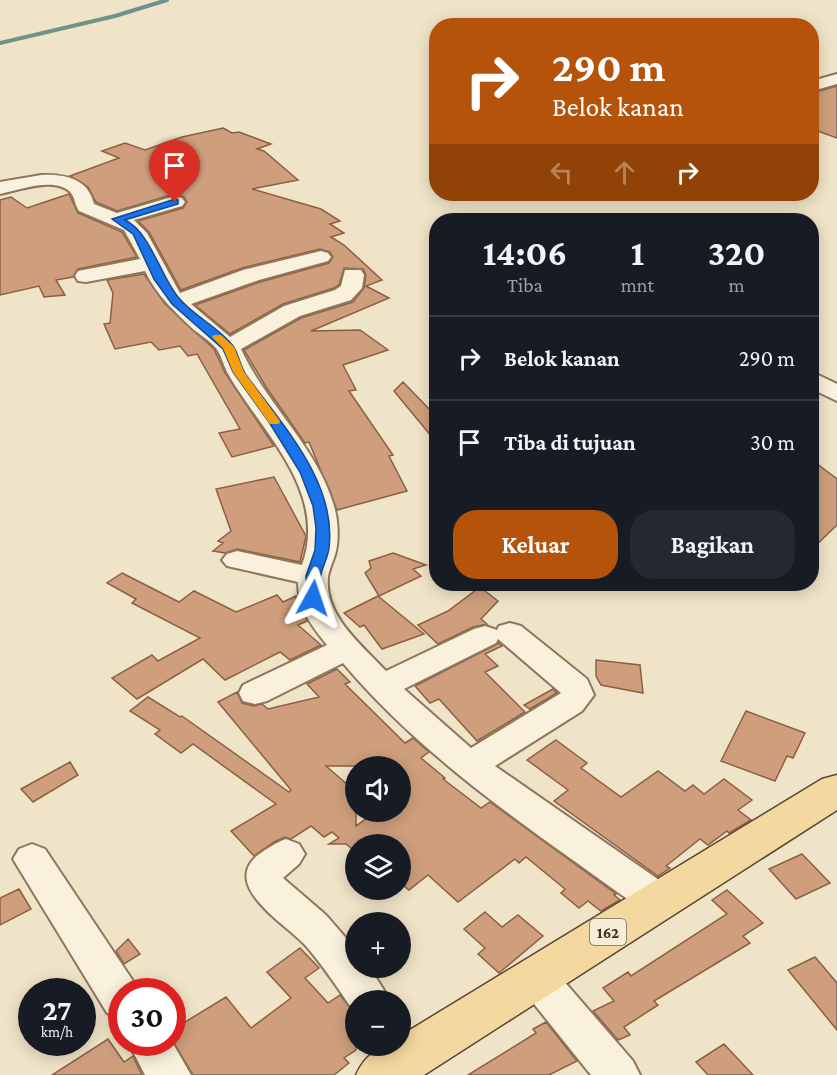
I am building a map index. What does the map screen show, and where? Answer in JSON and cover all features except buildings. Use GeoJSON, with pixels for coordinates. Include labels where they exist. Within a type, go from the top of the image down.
{"type":"FeatureCollection","features":[{"type":"Feature","properties":{"kind":"main road","name":"162"},"geometry":{"type":"LineString","coordinates":[[397,1058],[536,977],[837,790]]}},
{"type":"Feature","properties":{"kind":"street"},"geometry":{"type":"LineString","coordinates":[[819,85],[837,79]]}},
{"type":"Feature","properties":{"kind":"street"},"geometry":{"type":"LineString","coordinates":[[819,90],[837,96]]}},
{"type":"Feature","properties":{"kind":"street"},"geometry":{"type":"LineString","coordinates":[[0,189],[57,180],[80,190],[86,207],[130,226],[148,254],[159,279],[176,302],[228,347],[238,372],[275,422],[306,472],[320,506],[322,550],[313,576],[313,598],[323,620],[381,687],[469,765],[658,900]]}},
{"type":"Feature","properties":{"kind":"street"},"geometry":{"type":"LineString","coordinates":[[117,219],[175,202]]}},
{"type":"Feature","properties":{"kind":"street"},"geometry":{"type":"LineString","coordinates":[[83,268],[148,254]]}},
{"type":"Feature","properties":{"kind":"street"},"geometry":{"type":"LineString","coordinates":[[176,302],[225,283],[321,257]]}},
{"type":"Feature","properties":{"kind":"street"},"geometry":{"type":"LineString","coordinates":[[228,347],[292,310],[343,295],[351,288],[353,275]]}},
{"type":"Feature","properties":{"kind":"street"},"geometry":{"type":"LineString","coordinates":[[819,383],[837,394]]}},
{"type":"Feature","properties":{"kind":"street"},"geometry":{"type":"LineString","coordinates":[[237,560],[313,576]]}},
{"type":"Feature","properties":{"kind":"street"},"geometry":{"type":"LineString","coordinates":[[381,687],[497,634],[575,687],[578,695],[570,703],[469,765]]}},
{"type":"Feature","properties":{"kind":"street"},"geometry":{"type":"LineString","coordinates":[[255,693],[347,648]]}},
{"type":"Feature","properties":{"kind":"street"},"geometry":{"type":"LineString","coordinates":[[286,854],[264,872],[264,879],[269,888],[307,922],[362,990]]}},
{"type":"Feature","properties":{"kind":"street"},"geometry":{"type":"LineString","coordinates":[[32,859],[108,978]]}},
{"type":"Feature","properties":{"kind":"street"},"geometry":{"type":"LineString","coordinates":[[536,977],[618,1075]]}},
{"type":"Feature","properties":{"kind":"street"},"geometry":{"type":"LineString","coordinates":[[157,1056],[169,1075]]}},
{"type":"Feature","properties":{"kind":"waterway"},"geometry":{"type":"LineString","coordinates":[[0,43],[115,16],[167,0]]}},
{"type":"Feature","properties":{"kind":"slow traffic"},"geometry":{"type":"LineString","coordinates":[[217,337],[228,347],[238,372],[274,421]]}},
{"type":"Feature","properties":{"kind":"route"},"geometry":{"type":"LineString","coordinates":[[175,202],[117,219],[137,233],[159,279],[176,302],[228,347],[238,372],[275,422],[306,472],[320,506],[323,528],[322,550],[313,576],[313,598]]}}]}
